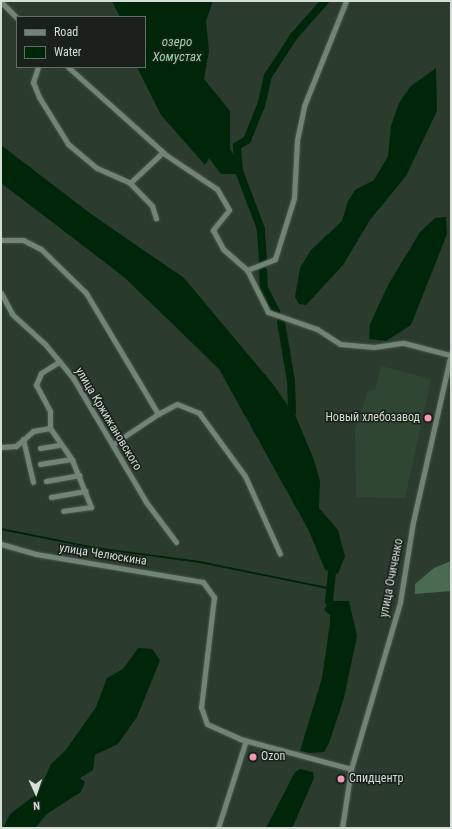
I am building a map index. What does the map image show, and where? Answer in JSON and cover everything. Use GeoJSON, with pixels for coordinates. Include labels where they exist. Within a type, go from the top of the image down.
{"type":"FeatureCollection","features":[{"type":"Feature","properties":{"kind":"street"},"geometry":{"type":"LineString","coordinates":[[247,270],[274,259],[294,198],[304,106],[346,1]]}},
{"type":"Feature","properties":{"kind":"street"},"geometry":{"type":"LineString","coordinates":[[1,2],[16,17]]}},
{"type":"Feature","properties":{"kind":"street"},"geometry":{"type":"LineString","coordinates":[[38,68],[33,82],[39,97],[68,144],[98,168],[130,183],[152,206],[156,218]]}},
{"type":"Feature","properties":{"kind":"street"},"geometry":{"type":"LineString","coordinates":[[69,68],[163,152],[217,189],[229,210],[213,230],[223,248],[247,270],[268,312],[317,329],[340,344],[374,347],[404,343],[451,354]]}},
{"type":"Feature","properties":{"kind":"street"},"geometry":{"type":"LineString","coordinates":[[130,183],[163,152]]}},
{"type":"Feature","properties":{"kind":"street"},"geometry":{"type":"LineString","coordinates":[[1,240],[23,240],[41,249],[86,294],[158,414]]}},
{"type":"Feature","properties":{"kind":"street","name":"улица Кржижановского"},"geometry":{"type":"LineString","coordinates":[[1,293],[12,314],[60,362],[113,444],[146,502],[176,542]]}},
{"type":"Feature","properties":{"kind":"street","name":"улица Очиченко"},"geometry":{"type":"LineString","coordinates":[[342,828],[351,769],[400,602],[413,522],[451,354]]}},
{"type":"Feature","properties":{"kind":"street"},"geometry":{"type":"LineString","coordinates":[[60,362],[41,373],[36,385],[50,411],[50,428],[79,475],[91,507],[63,511]]}},
{"type":"Feature","properties":{"kind":"street"},"geometry":{"type":"LineString","coordinates":[[113,444],[158,414],[177,404],[199,413],[245,476],[280,554]]}},
{"type":"Feature","properties":{"kind":"street"},"geometry":{"type":"LineString","coordinates":[[1,447],[16,446],[33,431],[50,428]]}},
{"type":"Feature","properties":{"kind":"street"},"geometry":{"type":"LineString","coordinates":[[23,439],[33,482]]}},
{"type":"Feature","properties":{"kind":"street"},"geometry":{"type":"LineString","coordinates":[[40,448],[60,445]]}},
{"type":"Feature","properties":{"kind":"street"},"geometry":{"type":"LineString","coordinates":[[40,464],[70,459]]}},
{"type":"Feature","properties":{"kind":"street"},"geometry":{"type":"LineString","coordinates":[[46,481],[79,475]]}},
{"type":"Feature","properties":{"kind":"street"},"geometry":{"type":"LineString","coordinates":[[51,497],[85,491]]}},
{"type":"Feature","properties":{"kind":"street","name":"улица Челюскина"},"geometry":{"type":"LineString","coordinates":[[1,544],[36,554],[203,582],[214,597],[202,719],[213,728],[246,740]]}},
{"type":"Feature","properties":{"kind":"street"},"geometry":{"type":"LineString","coordinates":[[218,828],[246,740],[351,769]]}},
{"type":"Feature","properties":{"kind":"shaded area"},"geometry":{"type":"Polygon","coordinates":[[[381,366],[431,379],[405,498],[356,497],[355,429],[368,391],[375,390],[381,366]]]}},
{"type":"Feature","properties":{"kind":"shaded area"},"geometry":{"type":"Polygon","coordinates":[[[451,561],[451,591],[415,594],[415,584],[434,568],[451,561]]]}},
{"type":"Feature","properties":{"kind":"water","name":"озеро Хомустах"},"geometry":{"type":"Polygon","coordinates":[[[112,1],[213,1],[206,21],[209,51],[204,79],[230,111],[230,149],[241,167],[240,174],[221,174],[209,158],[205,165],[161,115],[138,68],[146,68],[146,16],[120,16],[112,1]]]}},
{"type":"Feature","properties":{"kind":"water"},"geometry":{"type":"Polygon","coordinates":[[[436,68],[437,111],[406,176],[370,220],[343,265],[306,305],[299,304],[295,297],[300,268],[311,250],[342,221],[348,201],[355,190],[374,180],[388,156],[391,126],[399,103],[411,86],[436,68]]]}},
{"type":"Feature","properties":{"kind":"water"},"geometry":{"type":"Polygon","coordinates":[[[1,145],[91,214],[184,278],[272,383],[296,417],[314,460],[320,481],[319,508],[338,530],[345,556],[338,574],[325,570],[309,531],[219,369],[124,277],[1,183],[1,145]]]}},
{"type":"Feature","properties":{"kind":"water"},"geometry":{"type":"Polygon","coordinates":[[[446,217],[447,234],[411,325],[386,341],[369,339],[370,324],[388,285],[420,232],[435,218],[446,217]]]}},
{"type":"Feature","properties":{"kind":"water"},"geometry":{"type":"Polygon","coordinates":[[[329,601],[349,601],[357,636],[344,698],[329,743],[324,752],[310,753],[300,751],[322,678],[330,623],[330,615],[324,610],[329,601]]]}},
{"type":"Feature","properties":{"kind":"water"},"geometry":{"type":"Polygon","coordinates":[[[138,648],[152,649],[160,660],[137,717],[118,744],[95,755],[93,770],[80,778],[85,782],[81,792],[47,814],[35,828],[3,828],[10,814],[38,793],[51,764],[66,750],[96,707],[107,678],[123,669],[138,648]]]}},
{"type":"Feature","properties":{"kind":"water"},"geometry":{"type":"Polygon","coordinates":[[[300,769],[313,772],[314,778],[294,824],[291,828],[266,828],[295,772],[300,769]]]}},
{"type":"Feature","properties":{"kind":"waterway"},"geometry":{"type":"LineString","coordinates":[[263,261],[261,229],[239,171],[237,146],[247,140],[261,106],[268,76],[294,36],[325,1]]}},
{"type":"Feature","properties":{"kind":"waterway"},"geometry":{"type":"LineString","coordinates":[[263,271],[264,288],[276,312]]}},
{"type":"Feature","properties":{"kind":"waterway"},"geometry":{"type":"LineString","coordinates":[[281,322],[291,381],[292,413]]}},
{"type":"Feature","properties":{"kind":"waterway"},"geometry":{"type":"LineString","coordinates":[[1,529],[95,548],[200,562],[333,589]]}},
{"type":"Feature","properties":{"kind":"waterway"},"geometry":{"type":"LineString","coordinates":[[332,572],[329,601],[335,609]]}},
{"type":"Feature","properties":{"kind":"place","name":"Новый хлебозавод"},"geometry":{"type":"Point","coordinates":[428,418]}},
{"type":"Feature","properties":{"kind":"place","name":"Ozon"},"geometry":{"type":"Point","coordinates":[253,757]}},
{"type":"Feature","properties":{"kind":"place","name":"Спидцентр"},"geometry":{"type":"Point","coordinates":[341,779]}}]}
